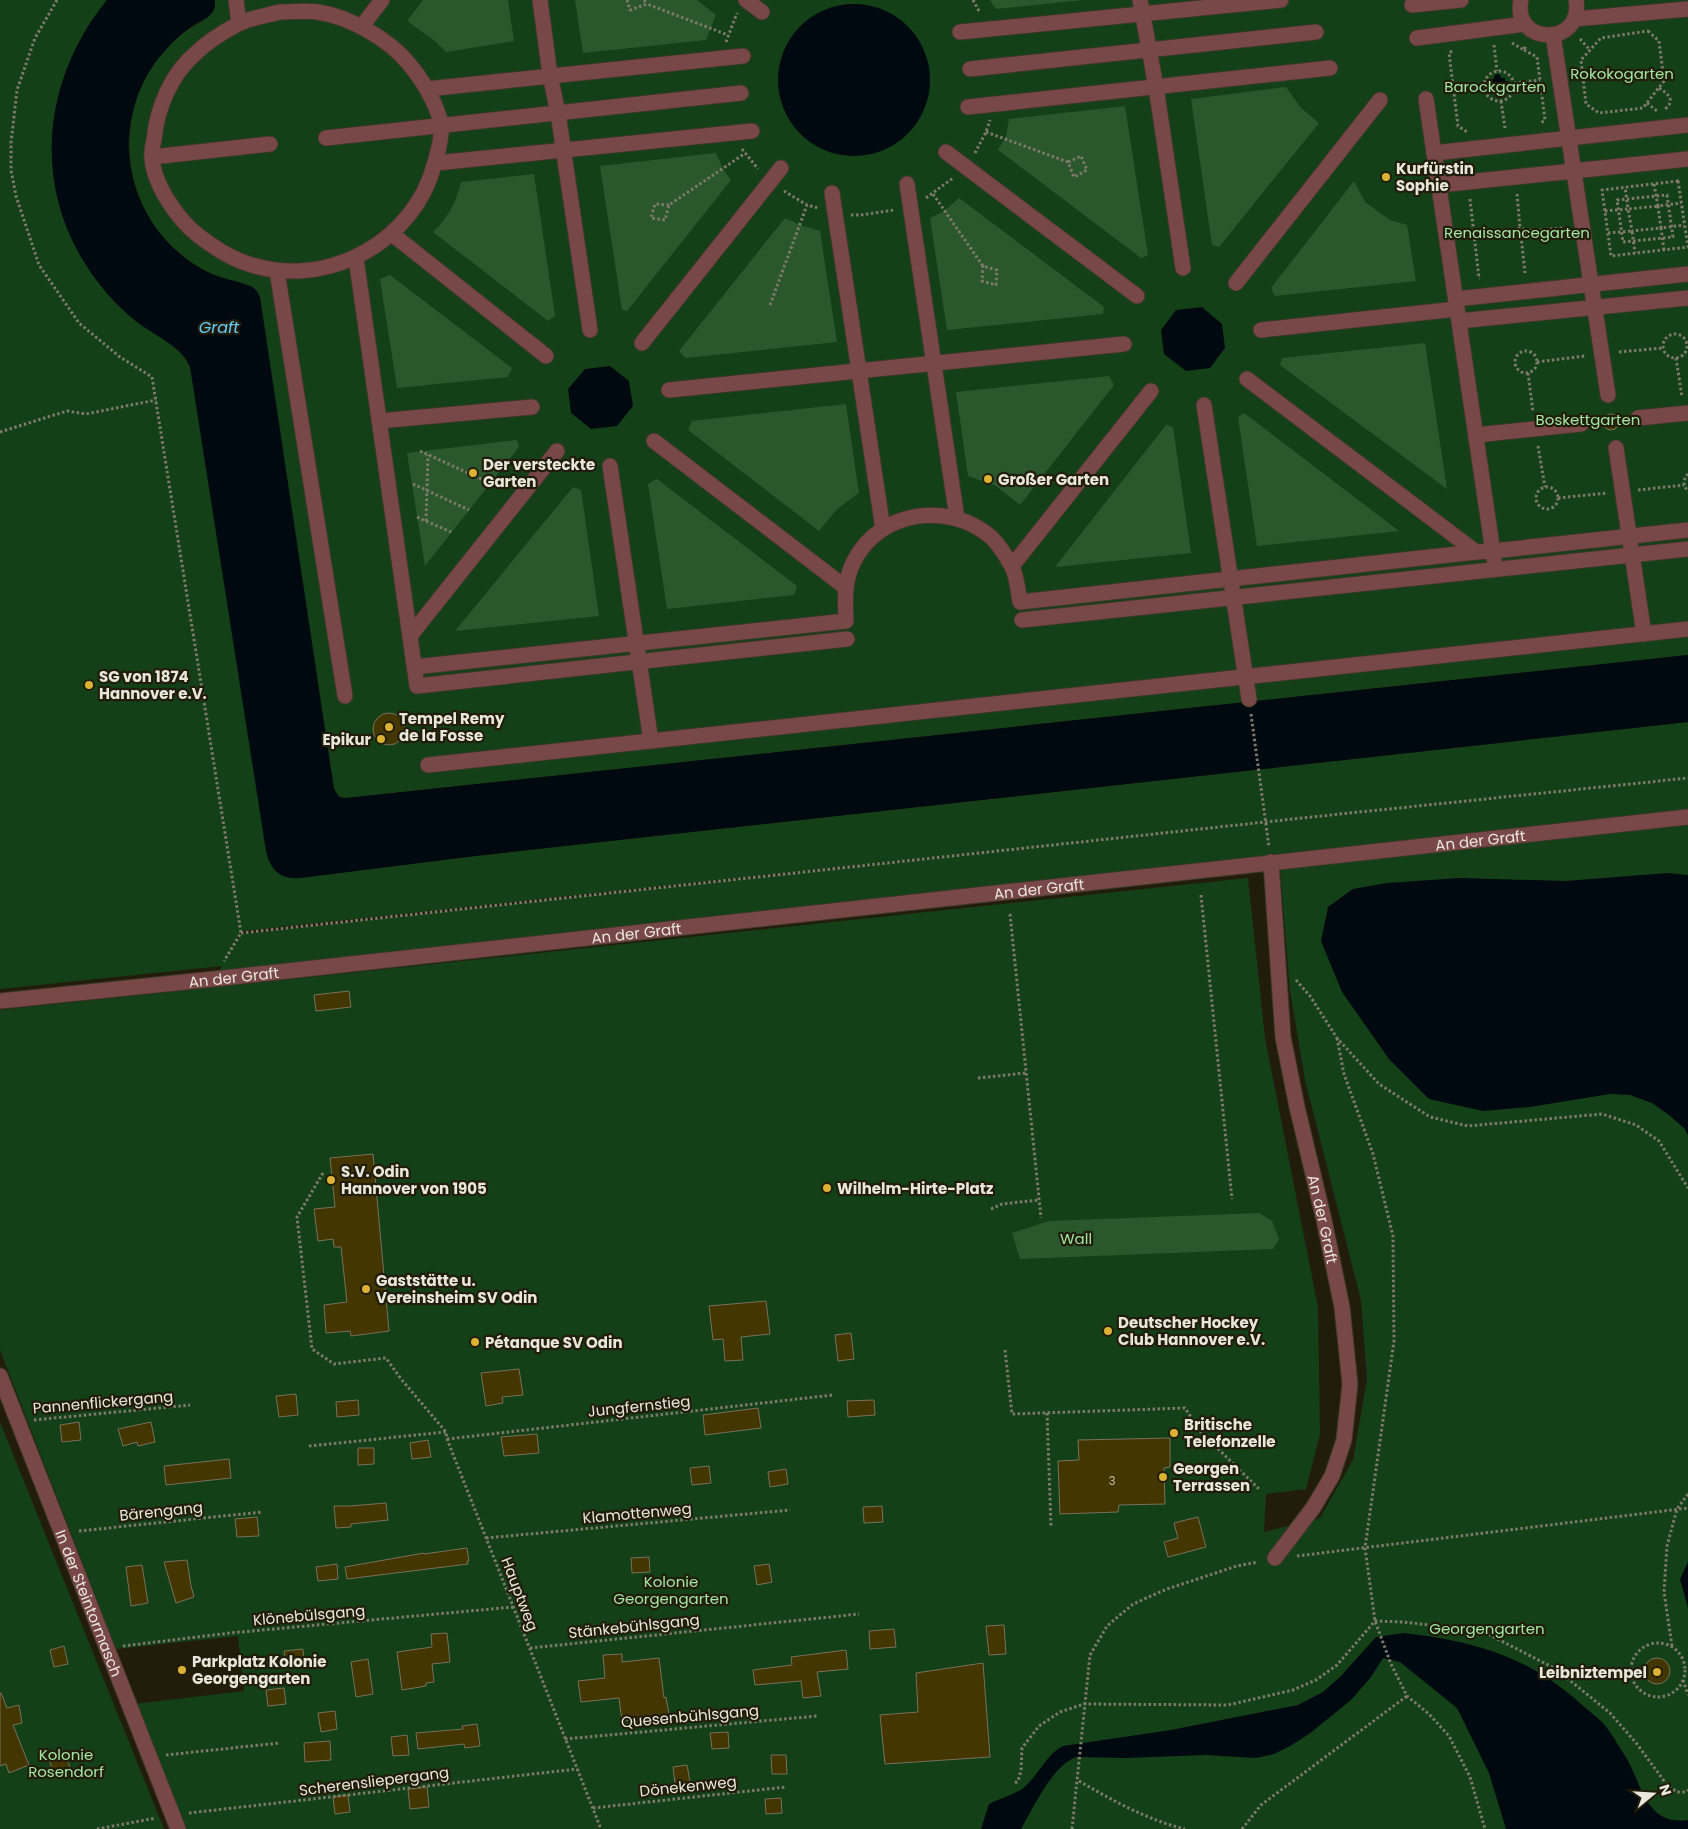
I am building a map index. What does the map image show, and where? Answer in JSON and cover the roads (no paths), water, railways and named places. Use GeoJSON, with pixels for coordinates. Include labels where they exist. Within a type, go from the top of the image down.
{"type":"FeatureCollection","features":[{"type":"Feature","properties":{"kind":"street"},"geometry":{"type":"LineString","coordinates":[[236,0],[239,23]]}},
{"type":"Feature","properties":{"kind":"street"},"geometry":{"type":"LineString","coordinates":[[362,26],[382,0]]}},
{"type":"Feature","properties":{"kind":"street"},"geometry":{"type":"LineString","coordinates":[[540,0],[590,330]]}},
{"type":"Feature","properties":{"kind":"street"},"geometry":{"type":"LineString","coordinates":[[746,0],[762,12]]}},
{"type":"Feature","properties":{"kind":"street"},"geometry":{"type":"LineString","coordinates":[[960,32],[1141,7],[1281,0]]}},
{"type":"Feature","properties":{"kind":"street"},"geometry":{"type":"LineString","coordinates":[[1412,5],[1461,0]]}},
{"type":"Feature","properties":{"kind":"street"},"geometry":{"type":"LineString","coordinates":[[1521,0],[1520,12],[1529,27],[1542,35],[1553,35],[1564,31],[1574,19],[1577,10],[1576,0]]}},
{"type":"Feature","properties":{"kind":"street"},"geometry":{"type":"LineString","coordinates":[[317,6],[362,26],[400,52],[420,76],[441,125],[436,163],[424,193],[409,216],[392,234],[356,258],[322,269],[277,271],[243,262],[215,249],[193,231],[171,206],[160,186],[152,157],[156,122],[166,94],[180,71],[196,52],[239,23],[279,12],[317,6]]}},
{"type":"Feature","properties":{"kind":"street"},"geometry":{"type":"LineString","coordinates":[[1141,7],[1156,87],[1183,268]]}},
{"type":"Feature","properties":{"kind":"street"},"geometry":{"type":"LineString","coordinates":[[1574,19],[1688,9]]}},
{"type":"Feature","properties":{"kind":"street"},"geometry":{"type":"LineString","coordinates":[[1417,38],[1529,27]]}},
{"type":"Feature","properties":{"kind":"street"},"geometry":{"type":"LineString","coordinates":[[970,69],[1316,32]]}},
{"type":"Feature","properties":{"kind":"street"},"geometry":{"type":"LineString","coordinates":[[1553,35],[1608,395]]}},
{"type":"Feature","properties":{"kind":"street"},"geometry":{"type":"LineString","coordinates":[[427,89],[743,56]]}},
{"type":"Feature","properties":{"kind":"street"},"geometry":{"type":"LineString","coordinates":[[968,107],[1330,68]]}},
{"type":"Feature","properties":{"kind":"street"},"geometry":{"type":"LineString","coordinates":[[326,138],[741,93]]}},
{"type":"Feature","properties":{"kind":"street"},"geometry":{"type":"LineString","coordinates":[[1426,98],[1496,570]]}},
{"type":"Feature","properties":{"kind":"street"},"geometry":{"type":"LineString","coordinates":[[1236,283],[1380,100]]}},
{"type":"Feature","properties":{"kind":"street"},"geometry":{"type":"LineString","coordinates":[[1434,153],[1688,126]]}},
{"type":"Feature","properties":{"kind":"street"},"geometry":{"type":"LineString","coordinates":[[436,163],[752,131]]}},
{"type":"Feature","properties":{"kind":"street"},"geometry":{"type":"LineString","coordinates":[[152,157],[270,144]]}},
{"type":"Feature","properties":{"kind":"street"},"geometry":{"type":"LineString","coordinates":[[946,152],[1137,296]]}},
{"type":"Feature","properties":{"kind":"street"},"geometry":{"type":"LineString","coordinates":[[1439,185],[1688,159]]}},
{"type":"Feature","properties":{"kind":"street"},"geometry":{"type":"LineString","coordinates":[[642,343],[781,168]]}},
{"type":"Feature","properties":{"kind":"street"},"geometry":{"type":"LineString","coordinates":[[907,184],[957,518]]}},
{"type":"Feature","properties":{"kind":"street"},"geometry":{"type":"LineString","coordinates":[[832,193],[883,529]]}},
{"type":"Feature","properties":{"kind":"street"},"geometry":{"type":"LineString","coordinates":[[392,234],[546,356]]}},
{"type":"Feature","properties":{"kind":"street"},"geometry":{"type":"LineString","coordinates":[[356,258],[417,686],[847,639]]}},
{"type":"Feature","properties":{"kind":"street"},"geometry":{"type":"LineString","coordinates":[[277,271],[345,696]]}},
{"type":"Feature","properties":{"kind":"street"},"geometry":{"type":"LineString","coordinates":[[1457,310],[1591,285],[1688,274]]}},
{"type":"Feature","properties":{"kind":"street"},"geometry":{"type":"LineString","coordinates":[[1261,330],[1457,310],[1594,307],[1688,298]]}},
{"type":"Feature","properties":{"kind":"street"},"geometry":{"type":"LineString","coordinates":[[669,390],[1124,344]]}},
{"type":"Feature","properties":{"kind":"street"},"geometry":{"type":"LineString","coordinates":[[1247,379],[1476,552]]}},
{"type":"Feature","properties":{"kind":"street"},"geometry":{"type":"LineString","coordinates":[[1012,566],[1150,391]]}},
{"type":"Feature","properties":{"kind":"street"},"geometry":{"type":"LineString","coordinates":[[1204,405],[1249,699]]}},
{"type":"Feature","properties":{"kind":"street"},"geometry":{"type":"LineString","coordinates":[[379,421],[532,407]]}},
{"type":"Feature","properties":{"kind":"street"},"geometry":{"type":"LineString","coordinates":[[1638,418],[1688,413]]}},
{"type":"Feature","properties":{"kind":"street"},"geometry":{"type":"LineString","coordinates":[[1476,436],[1581,424]]}},
{"type":"Feature","properties":{"kind":"street"},"geometry":{"type":"LineString","coordinates":[[654,441],[845,587]]}},
{"type":"Feature","properties":{"kind":"street"},"geometry":{"type":"LineString","coordinates":[[1616,448],[1644,634]]}},
{"type":"Feature","properties":{"kind":"street"},"geometry":{"type":"LineString","coordinates":[[410,636],[557,451]]}},
{"type":"Feature","properties":{"kind":"street"},"geometry":{"type":"LineString","coordinates":[[610,466],[651,741]]}},
{"type":"Feature","properties":{"kind":"street"},"geometry":{"type":"LineString","coordinates":[[414,666],[846,621],[845,587],[854,562],[867,543],[883,529],[898,521],[917,515],[941,515],[957,518],[974,525],[992,538],[1012,566],[1020,602],[1688,530]]}},
{"type":"Feature","properties":{"kind":"street"},"geometry":{"type":"LineString","coordinates":[[1022,620],[1688,549]]}},
{"type":"Feature","properties":{"kind":"street"},"geometry":{"type":"LineString","coordinates":[[428,764],[1688,629]]}},
{"type":"Feature","properties":{"kind":"street","name":"An der Graft"},"geometry":{"type":"LineString","coordinates":[[0,1001],[1688,817]]}},
{"type":"Feature","properties":{"kind":"street","name":"An der Graft"},"geometry":{"type":"LineString","coordinates":[[1271,862],[1283,1037],[1342,1307],[1350,1384],[1344,1440],[1332,1476],[1313,1508],[1275,1558]]}},
{"type":"Feature","properties":{"kind":"street","name":"In der Steintormasch"},"geometry":{"type":"LineString","coordinates":[[0,1376],[108,1647],[175,1822]]}},
{"type":"Feature","properties":{"kind":"water","name":"Graft"},"geometry":{"type":"Polygon","coordinates":[[[107,0],[215,0],[215,6],[211,14],[182,33],[153,65],[144,80],[133,112],[129,136],[129,160],[134,183],[142,205],[154,225],[169,244],[207,272],[250,286],[256,290],[260,297],[334,789],[339,797],[346,798],[1688,655],[1688,722],[475,856],[300,878],[282,875],[270,864],[266,851],[190,367],[174,347],[123,310],[90,272],[70,235],[57,196],[52,156],[54,115],[65,75],[82,37],[107,0]]]}},
{"type":"Feature","properties":{"kind":"water"},"geometry":{"type":"Polygon","coordinates":[[[854,4],[883,10],[896,17],[907,27],[917,38],[924,51],[930,80],[924,109],[917,122],[907,133],[896,143],[883,150],[854,156],[825,150],[812,143],[801,133],[791,122],[784,109],[778,80],[784,51],[791,38],[801,27],[812,17],[825,10],[854,4]]]}},
{"type":"Feature","properties":{"kind":"water"},"geometry":{"type":"Polygon","coordinates":[[[1497,74],[1511,84],[1506,88],[1507,92],[1503,92],[1503,96],[1500,98],[1487,88],[1488,85],[1492,84],[1491,79],[1494,79],[1494,76],[1497,74]]]}},
{"type":"Feature","properties":{"kind":"water"},"geometry":{"type":"Polygon","coordinates":[[[1202,307],[1222,324],[1225,348],[1210,368],[1186,371],[1164,354],[1161,330],[1176,310],[1202,307]]]}},
{"type":"Feature","properties":{"kind":"water"},"geometry":{"type":"Polygon","coordinates":[[[610,366],[629,381],[633,406],[617,426],[591,429],[571,413],[568,389],[585,369],[610,366]]]}},
{"type":"Feature","properties":{"kind":"water"},"geometry":{"type":"Polygon","coordinates":[[[1668,873],[1688,875],[1688,1135],[1684,1128],[1652,1103],[1630,1095],[1610,1094],[1530,1107],[1483,1111],[1429,1099],[1389,1059],[1342,992],[1321,941],[1328,907],[1353,889],[1387,883],[1460,878],[1565,881],[1668,873]]]}},
{"type":"Feature","properties":{"kind":"water"},"geometry":{"type":"Polygon","coordinates":[[[1688,1562],[1688,1608],[1680,1579],[1688,1562]]]}},
{"type":"Feature","properties":{"kind":"water"},"geometry":{"type":"Polygon","coordinates":[[[1404,1633],[1476,1646],[1520,1663],[1561,1687],[1604,1724],[1627,1759],[1642,1792],[1655,1810],[1663,1817],[1674,1820],[1688,1820],[1688,1829],[1506,1829],[1489,1773],[1457,1708],[1400,1662],[1383,1658],[1371,1677],[1351,1700],[1309,1734],[1274,1754],[1256,1758],[1206,1755],[1126,1758],[1076,1757],[1059,1769],[1044,1788],[1021,1829],[981,1829],[989,1804],[1022,1789],[1052,1754],[1063,1746],[1171,1730],[1298,1705],[1323,1692],[1341,1676],[1376,1637],[1404,1633]]]}},
{"type":"Feature","properties":{"kind":"place","name":"Kurfürstin Sophie"},"geometry":{"type":"Point","coordinates":[1386,177]}},
{"type":"Feature","properties":{"kind":"place","name":"Der versteckte Garten"},"geometry":{"type":"Point","coordinates":[473,473]}},
{"type":"Feature","properties":{"kind":"place","name":"Großer Garten"},"geometry":{"type":"Point","coordinates":[988,479]}},
{"type":"Feature","properties":{"kind":"place","name":"SG von 1874 Hannover e.V."},"geometry":{"type":"Point","coordinates":[89,685]}},
{"type":"Feature","properties":{"kind":"place","name":"Tempel Remy de la Fosse"},"geometry":{"type":"Point","coordinates":[389,727]}},
{"type":"Feature","properties":{"kind":"place","name":"Epikur"},"geometry":{"type":"Point","coordinates":[381,739]}},
{"type":"Feature","properties":{"kind":"place","name":"S.V. Odin Hannover von 1905"},"geometry":{"type":"Point","coordinates":[331,1180]}},
{"type":"Feature","properties":{"kind":"place","name":"Wilhelm-Hirte-Platz"},"geometry":{"type":"Point","coordinates":[827,1188]}},
{"type":"Feature","properties":{"kind":"place","name":"Gaststätte u. Vereinsheim SV Odin"},"geometry":{"type":"Point","coordinates":[366,1289]}},
{"type":"Feature","properties":{"kind":"place","name":"Deutscher Hockey Club Hannover e.V."},"geometry":{"type":"Point","coordinates":[1108,1331]}},
{"type":"Feature","properties":{"kind":"place","name":"Pétanque SV Odin"},"geometry":{"type":"Point","coordinates":[475,1342]}},
{"type":"Feature","properties":{"kind":"place","name":"Britische Telefonzelle"},"geometry":{"type":"Point","coordinates":[1174,1433]}},
{"type":"Feature","properties":{"kind":"place","name":"Georgen Terrassen"},"geometry":{"type":"Point","coordinates":[1163,1477]}},
{"type":"Feature","properties":{"kind":"place","name":"Parkplatz Kolonie Georgengarten"},"geometry":{"type":"Point","coordinates":[182,1670]}},
{"type":"Feature","properties":{"kind":"place","name":"Leibniztempel"},"geometry":{"type":"Point","coordinates":[1657,1672]}},
{"type":"Feature","properties":{"kind":"park label","name":"Rokokogarten"},"geometry":{"type":"Point","coordinates":[1622,73]}},
{"type":"Feature","properties":{"kind":"park label","name":"Barockgarten"},"geometry":{"type":"Point","coordinates":[1495,86]}},
{"type":"Feature","properties":{"kind":"park label","name":"Renaissancegarten"},"geometry":{"type":"Point","coordinates":[1517,232]}},
{"type":"Feature","properties":{"kind":"park label","name":"Boskettgarten"},"geometry":{"type":"Point","coordinates":[1588,419]}},
{"type":"Feature","properties":{"kind":"park label","name":"Wall"},"geometry":{"type":"Point","coordinates":[1076,1238]}},
{"type":"Feature","properties":{"kind":"park label","name":"Kolonie Georgengarten"},"geometry":{"type":"Point","coordinates":[671,1590]}},
{"type":"Feature","properties":{"kind":"park label","name":"Georgengarten"},"geometry":{"type":"Point","coordinates":[1487,1628]}},
{"type":"Feature","properties":{"kind":"park label","name":"Kolonie Rosendorf"},"geometry":{"type":"Point","coordinates":[66,1762]}}]}
